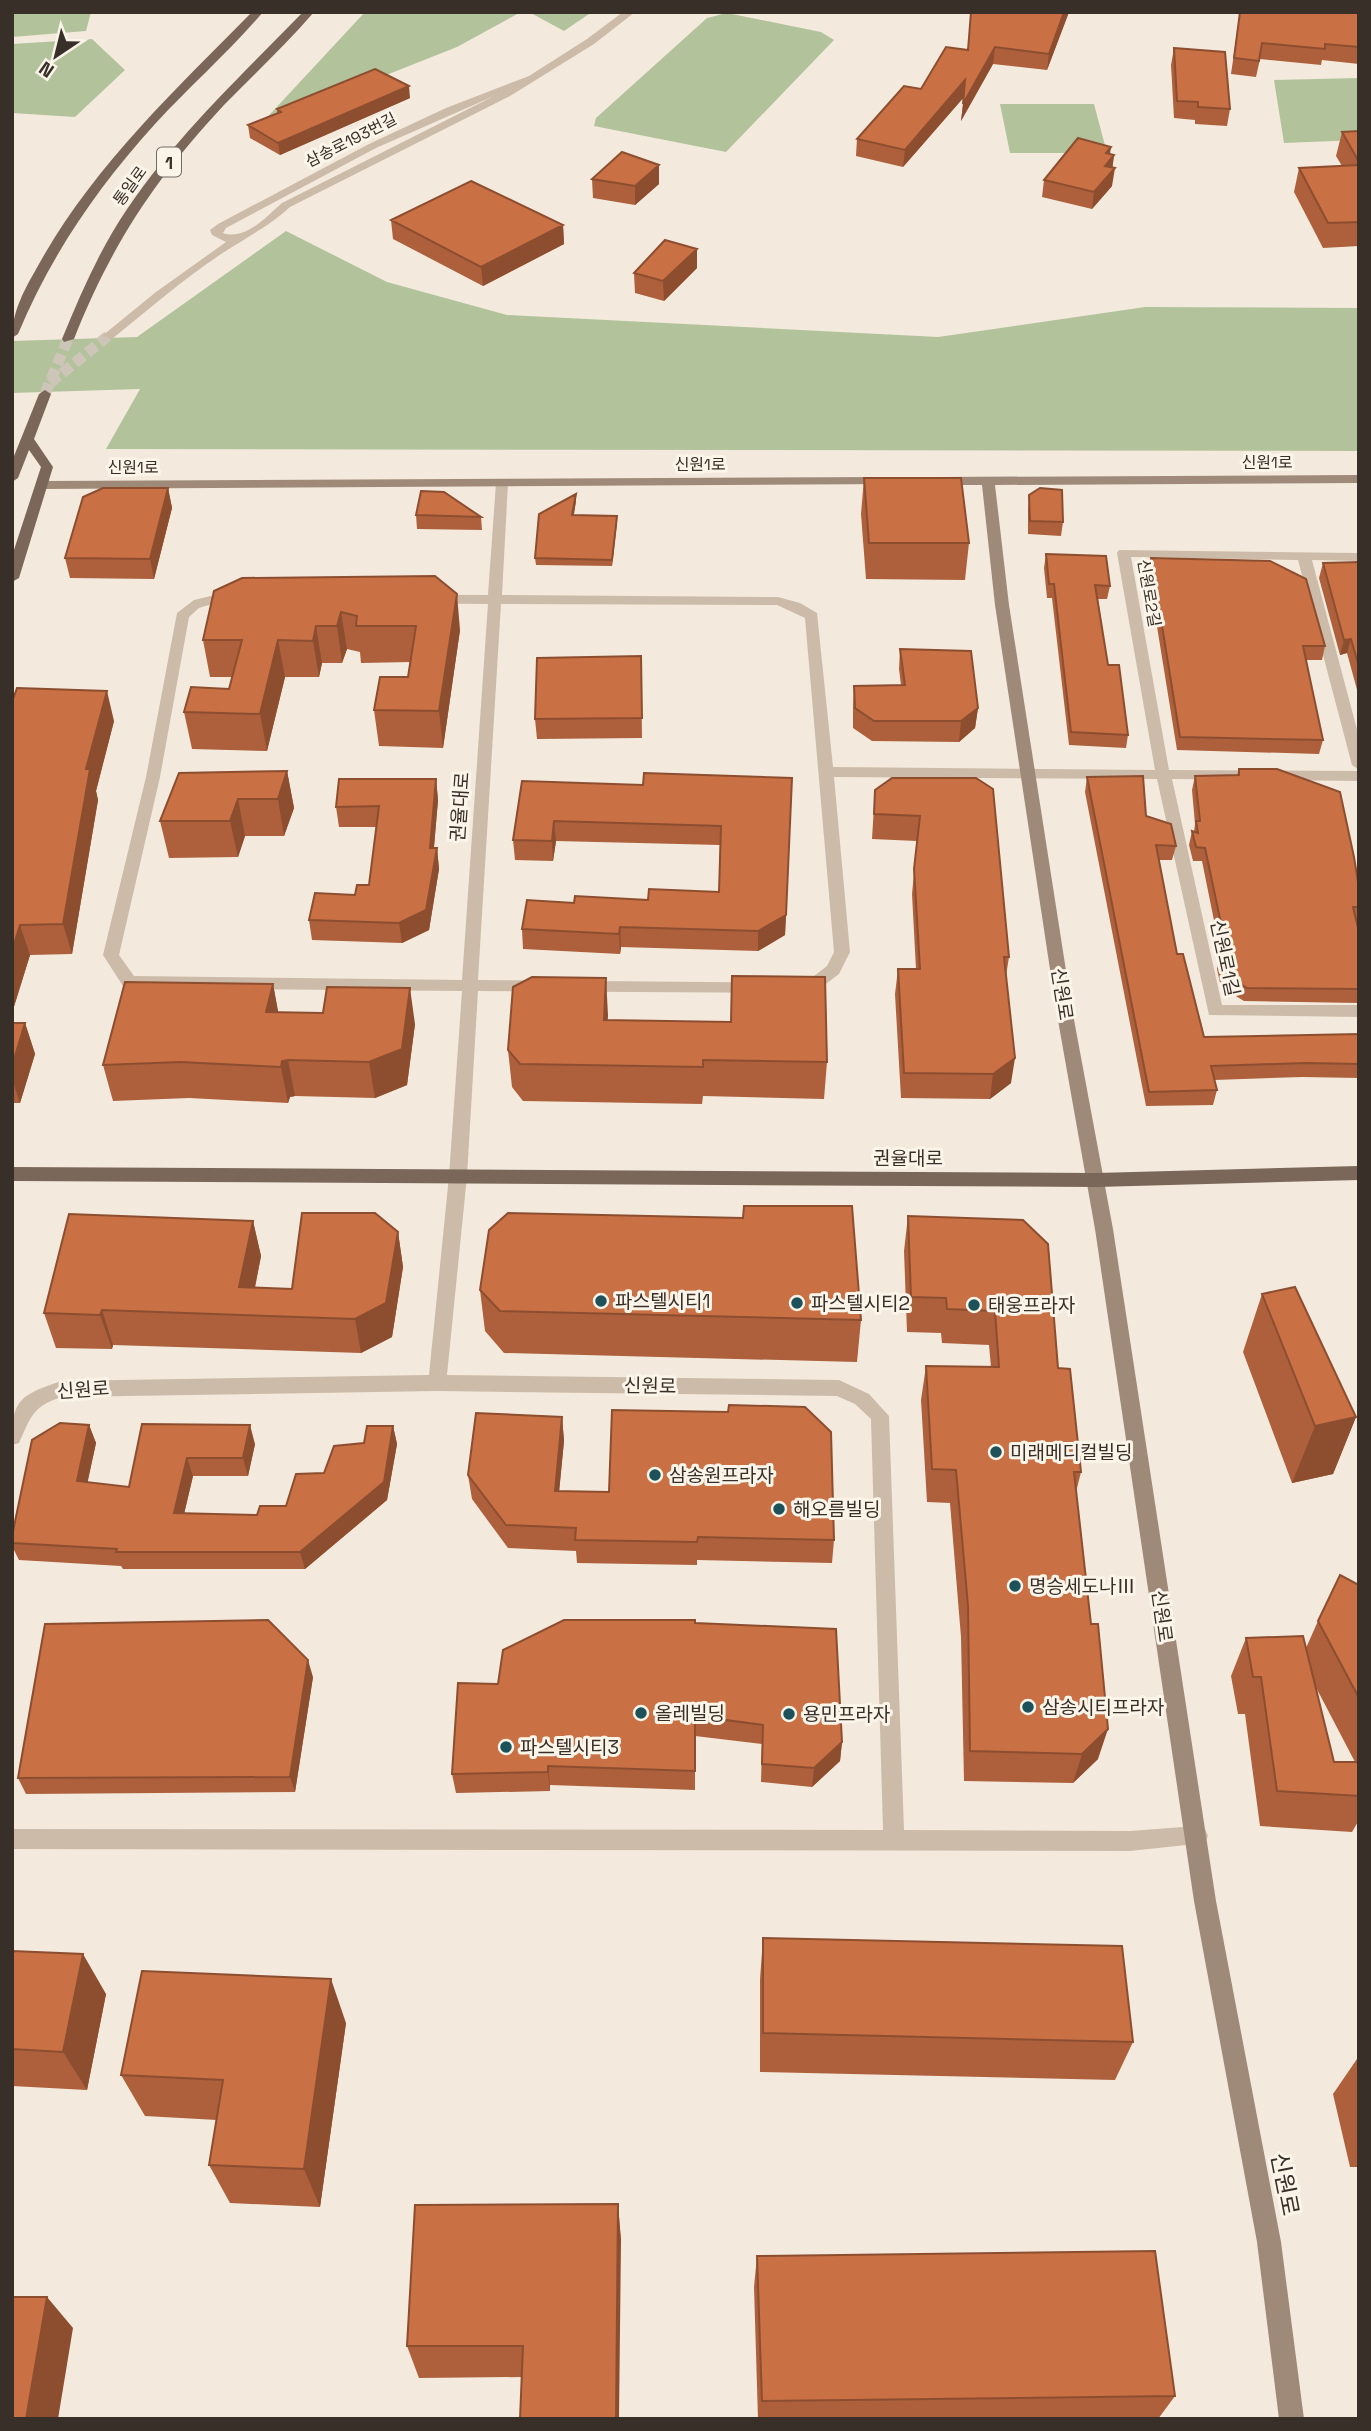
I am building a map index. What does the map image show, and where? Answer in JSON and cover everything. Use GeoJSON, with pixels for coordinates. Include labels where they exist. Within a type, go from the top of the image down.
{"type":"FeatureCollection","features":[{"type":"Feature","properties":{"kind":"main road","name":"통일로"},"geometry":{"type":"LineString","coordinates":[[12,334],[39,273],[87,201],[133,142],[258,12]]}},
{"type":"Feature","properties":{"kind":"main road","name":"통일로"},"geometry":{"type":"LineString","coordinates":[[68,339],[83,299],[136,203],[221,105],[309,12]]}},
{"type":"Feature","properties":{"kind":"main road"},"geometry":{"type":"LineString","coordinates":[[12,478],[45,394]]}},
{"type":"Feature","properties":{"kind":"main road"},"geometry":{"type":"LineString","coordinates":[[12,578],[47,467],[27,438]]}},
{"type":"Feature","properties":{"kind":"main road","name":"권율대로"},"geometry":{"type":"LineString","coordinates":[[12,1174],[1096,1180],[1359,1172]]}},
{"type":"Feature","properties":{"kind":"street","name":"삼송로193번길"},"geometry":{"type":"LineString","coordinates":[[108,336],[160,294],[237,239],[267,222],[286,205],[490,103],[570,56],[630,12]]}},
{"type":"Feature","properties":{"kind":"street","name":"삼송로193번길"},"geometry":{"type":"LineString","coordinates":[[237,239],[225,239],[216,230],[351,155],[478,97],[529,79]]}},
{"type":"Feature","properties":{"kind":"street","name":"신원1로"},"geometry":{"type":"LineString","coordinates":[[42,485],[1359,479]]}},
{"type":"Feature","properties":{"kind":"street","name":"신원로"},"geometry":{"type":"LineString","coordinates":[[988,481],[1002,605],[1064,1009],[1096,1180],[1208,1913],[1269,2242],[1292,2419]]}},
{"type":"Feature","properties":{"kind":"street","name":"권율대로"},"geometry":{"type":"LineString","coordinates":[[458,1176],[502,483]]}},
{"type":"Feature","properties":{"kind":"street","name":"신원로2길"},"geometry":{"type":"LineString","coordinates":[[1163,775],[1124,553],[1359,557]]}},
{"type":"Feature","properties":{"kind":"street"},"geometry":{"type":"LineString","coordinates":[[1304,557],[1359,765]]}},
{"type":"Feature","properties":{"kind":"street"},"geometry":{"type":"LineString","coordinates":[[219,598],[778,601],[795,606],[812,616],[828,772],[842,952],[833,970],[808,989],[470,988],[129,982],[111,955],[153,777],[182,616],[189,607],[219,598]]}},
{"type":"Feature","properties":{"kind":"street"},"geometry":{"type":"LineString","coordinates":[[828,772],[1359,775]]}},
{"type":"Feature","properties":{"kind":"street","name":"신원로1길"},"geometry":{"type":"LineString","coordinates":[[1163,775],[1216,1011],[1359,1011]]}},
{"type":"Feature","properties":{"kind":"street"},"geometry":{"type":"LineString","coordinates":[[437,1383],[458,1176]]}},
{"type":"Feature","properties":{"kind":"street","name":"신원로"},"geometry":{"type":"LineString","coordinates":[[12,1437],[17,1419],[35,1396],[61,1389],[437,1383],[839,1388],[862,1399],[880,1416],[894,1840]]}},
{"type":"Feature","properties":{"kind":"street"},"geometry":{"type":"LineString","coordinates":[[12,1839],[1130,1841],[1197,1836]]}},
{"type":"Feature","properties":{"kind":"green space"},"geometry":{"type":"Polygon","coordinates":[[[12,12],[91,12],[86,31],[12,37],[12,12]]]}},
{"type":"Feature","properties":{"kind":"green space"},"geometry":{"type":"Polygon","coordinates":[[[365,12],[521,12],[457,47],[260,125],[365,12]]]}},
{"type":"Feature","properties":{"kind":"green space"},"geometry":{"type":"Polygon","coordinates":[[[529,12],[592,12],[564,31],[529,12]]]}},
{"type":"Feature","properties":{"kind":"green space"},"geometry":{"type":"Polygon","coordinates":[[[727,13],[821,32],[834,40],[726,152],[594,126],[596,118],[707,18],[727,13]]]}},
{"type":"Feature","properties":{"kind":"green space"},"geometry":{"type":"Polygon","coordinates":[[[92,39],[125,70],[75,117],[12,113],[12,44],[92,39]]]}},
{"type":"Feature","properties":{"kind":"green space"},"geometry":{"type":"Polygon","coordinates":[[[1359,78],[1359,140],[1284,143],[1274,80],[1359,78]]]}},
{"type":"Feature","properties":{"kind":"green space"},"geometry":{"type":"Polygon","coordinates":[[[1000,104],[1094,104],[1107,153],[1010,153],[1000,104]]]}},
{"type":"Feature","properties":{"kind":"green space"},"geometry":{"type":"Polygon","coordinates":[[[286,231],[387,282],[507,315],[938,337],[1145,307],[1359,308],[1359,451],[106,449],[140,389],[12,393],[12,341],[137,337],[286,231]]]}},
{"type":"Feature","properties":{"kind":"building"},"geometry":{"type":"Polygon","coordinates":[[[971,12],[1064,12],[1049,54],[995,47],[963,104],[965,80],[905,150],[857,139],[904,86],[921,89],[946,47],[968,50],[971,12]]]}},
{"type":"Feature","properties":{"kind":"building"},"geometry":{"type":"Polygon","coordinates":[[[1240,12],[1359,12],[1359,47],[1325,44],[1325,49],[1262,43],[1259,61],[1234,58],[1240,12]]]}},
{"type":"Feature","properties":{"kind":"building"},"geometry":{"type":"Polygon","coordinates":[[[1174,48],[1225,52],[1230,109],[1198,107],[1198,102],[1177,101],[1174,48]]]}},
{"type":"Feature","properties":{"kind":"building"},"geometry":{"type":"Polygon","coordinates":[[[375,69],[409,86],[278,143],[248,125],[281,112],[277,109],[375,69]]]}},
{"type":"Feature","properties":{"kind":"building"},"geometry":{"type":"Polygon","coordinates":[[[1359,131],[1359,162],[1342,132],[1359,131]]]}},
{"type":"Feature","properties":{"kind":"building"},"geometry":{"type":"Polygon","coordinates":[[[1078,138],[1111,147],[1106,153],[1114,155],[1105,166],[1115,168],[1094,192],[1044,180],[1078,138]]]}},
{"type":"Feature","properties":{"kind":"building"},"geometry":{"type":"Polygon","coordinates":[[[622,152],[659,165],[635,186],[592,179],[622,152]]]}},
{"type":"Feature","properties":{"kind":"building"},"geometry":{"type":"Polygon","coordinates":[[[1359,165],[1359,222],[1328,223],[1299,168],[1359,165]]]}},
{"type":"Feature","properties":{"kind":"building"},"geometry":{"type":"Polygon","coordinates":[[[471,181],[563,225],[481,267],[391,220],[471,181]]]}},
{"type":"Feature","properties":{"kind":"building"},"geometry":{"type":"Polygon","coordinates":[[[665,240],[697,249],[663,281],[634,273],[665,240]]]}},
{"type":"Feature","properties":{"kind":"building"},"geometry":{"type":"Polygon","coordinates":[[[864,478],[961,478],[969,543],[869,543],[864,478]]]}},
{"type":"Feature","properties":{"kind":"building"},"geometry":{"type":"Polygon","coordinates":[[[103,488],[168,488],[150,559],[65,558],[83,497],[103,488]]]}},
{"type":"Feature","properties":{"kind":"building"},"geometry":{"type":"Polygon","coordinates":[[[1040,488],[1062,490],[1063,522],[1030,521],[1029,495],[1040,488]]]}},
{"type":"Feature","properties":{"kind":"building"},"geometry":{"type":"Polygon","coordinates":[[[421,491],[444,492],[481,517],[416,515],[421,491]]]}},
{"type":"Feature","properties":{"kind":"building"},"geometry":{"type":"Polygon","coordinates":[[[576,494],[572,515],[617,516],[612,560],[535,558],[539,514],[576,494]]]}},
{"type":"Feature","properties":{"kind":"building"},"geometry":{"type":"Polygon","coordinates":[[[1046,554],[1106,556],[1110,586],[1095,585],[1108,665],[1119,665],[1128,735],[1071,732],[1054,584],[1049,584],[1046,554]]]}},
{"type":"Feature","properties":{"kind":"building"},"geometry":{"type":"Polygon","coordinates":[[[1151,558],[1270,561],[1306,579],[1325,646],[1303,646],[1323,740],[1180,737],[1151,558]]]}},
{"type":"Feature","properties":{"kind":"building"},"geometry":{"type":"Polygon","coordinates":[[[1359,562],[1359,667],[1351,639],[1344,640],[1323,563],[1359,562]]]}},
{"type":"Feature","properties":{"kind":"building"},"geometry":{"type":"Polygon","coordinates":[[[435,576],[457,594],[439,711],[374,710],[380,677],[408,677],[416,626],[356,626],[357,616],[341,612],[337,626],[316,626],[313,641],[278,640],[260,714],[184,712],[191,687],[229,689],[242,640],[203,640],[214,591],[242,578],[435,576]]]}},
{"type":"Feature","properties":{"kind":"building"},"geometry":{"type":"Polygon","coordinates":[[[900,649],[971,651],[978,708],[961,721],[874,721],[855,708],[854,686],[905,685],[900,649]]]}},
{"type":"Feature","properties":{"kind":"building"},"geometry":{"type":"Polygon","coordinates":[[[641,656],[642,718],[535,719],[537,658],[641,656]]]}},
{"type":"Feature","properties":{"kind":"building"},"geometry":{"type":"Polygon","coordinates":[[[17,688],[107,691],[86,769],[90,769],[63,924],[20,925],[12,951],[12,702],[17,688]]]}},
{"type":"Feature","properties":{"kind":"building"},"geometry":{"type":"Polygon","coordinates":[[[1239,769],[1277,769],[1340,792],[1359,888],[1359,907],[1353,907],[1359,932],[1359,989],[1247,988],[1224,974],[1220,955],[1226,955],[1226,947],[1205,848],[1196,847],[1192,831],[1198,833],[1196,821],[1200,821],[1195,776],[1239,775],[1239,769]]]}},
{"type":"Feature","properties":{"kind":"building"},"geometry":{"type":"Polygon","coordinates":[[[287,771],[278,799],[238,799],[230,821],[160,821],[179,773],[287,771]]]}},
{"type":"Feature","properties":{"kind":"building"},"geometry":{"type":"Polygon","coordinates":[[[644,773],[792,778],[786,915],[758,931],[620,927],[619,934],[522,929],[527,900],[574,903],[575,896],[648,900],[649,889],[719,892],[721,826],[554,821],[552,841],[513,840],[522,781],[643,785],[644,773]]]}},
{"type":"Feature","properties":{"kind":"building"},"geometry":{"type":"Polygon","coordinates":[[[1143,776],[1146,816],[1171,824],[1176,846],[1156,845],[1177,954],[1183,954],[1204,1037],[1359,1034],[1359,1064],[1211,1066],[1217,1090],[1149,1092],[1087,777],[1143,776]]]}},
{"type":"Feature","properties":{"kind":"building"},"geometry":{"type":"Polygon","coordinates":[[[892,778],[976,778],[993,789],[1009,957],[1004,957],[1015,1058],[993,1074],[904,1073],[898,969],[920,969],[914,869],[920,816],[874,814],[875,790],[892,778]]]}},
{"type":"Feature","properties":{"kind":"building"},"geometry":{"type":"Polygon","coordinates":[[[339,779],[436,779],[430,848],[437,848],[426,910],[399,923],[309,920],[315,893],[355,895],[357,885],[369,885],[379,806],[336,807],[339,779]]]}},
{"type":"Feature","properties":{"kind":"building"},"geometry":{"type":"Polygon","coordinates":[[[732,976],[825,977],[827,1062],[703,1060],[703,1067],[520,1064],[508,1050],[513,987],[532,977],[606,978],[604,1020],[731,1022],[732,976]]]}},
{"type":"Feature","properties":{"kind":"building"},"geometry":{"type":"Polygon","coordinates":[[[125,982],[273,984],[266,1012],[323,1013],[327,987],[410,988],[402,1049],[369,1062],[288,1060],[282,1061],[281,1067],[180,1062],[103,1065],[125,982]]]}},
{"type":"Feature","properties":{"kind":"building"},"geometry":{"type":"Polygon","coordinates":[[[12,1023],[25,1023],[12,1066],[12,1023]]]}},
{"type":"Feature","properties":{"kind":"building"},"geometry":{"type":"Polygon","coordinates":[[[744,1206],[852,1206],[861,1320],[500,1311],[480,1290],[489,1230],[508,1213],[743,1218],[744,1206]]]}},
{"type":"Feature","properties":{"kind":"building"},"geometry":{"type":"Polygon","coordinates":[[[302,1213],[375,1213],[398,1232],[386,1303],[355,1319],[102,1310],[100,1315],[44,1313],[69,1214],[253,1221],[239,1287],[292,1289],[302,1213]]]}},
{"type":"Feature","properties":{"kind":"building"},"geometry":{"type":"Polygon","coordinates":[[[908,1216],[1023,1220],[1048,1244],[1058,1368],[1070,1369],[1081,1472],[1074,1472],[1091,1624],[1098,1624],[1108,1729],[1082,1754],[970,1751],[968,1606],[956,1470],[932,1469],[926,1366],[999,1367],[995,1311],[947,1309],[946,1298],[911,1297],[908,1216]]]}},
{"type":"Feature","properties":{"kind":"building"},"geometry":{"type":"Polygon","coordinates":[[[1295,1287],[1356,1417],[1315,1426],[1262,1294],[1295,1287]]]}},
{"type":"Feature","properties":{"kind":"building"},"geometry":{"type":"Polygon","coordinates":[[[729,1405],[805,1407],[831,1432],[834,1540],[698,1537],[697,1542],[575,1540],[576,1528],[506,1525],[468,1475],[476,1413],[562,1417],[555,1491],[609,1492],[612,1410],[728,1412],[729,1405]]]}},
{"type":"Feature","properties":{"kind":"building"},"geometry":{"type":"Polygon","coordinates":[[[60,1423],[89,1425],[77,1481],[129,1487],[142,1424],[250,1425],[243,1458],[187,1458],[174,1513],[257,1515],[260,1506],[286,1506],[296,1474],[324,1473],[334,1446],[364,1443],[367,1426],[393,1426],[384,1482],[300,1552],[116,1552],[117,1549],[12,1543],[32,1440],[60,1423]]]}},
{"type":"Feature","properties":{"kind":"building"},"geometry":{"type":"Polygon","coordinates":[[[1340,1575],[1359,1585],[1359,1698],[1318,1621],[1340,1575]]]}},
{"type":"Feature","properties":{"kind":"building"},"geometry":{"type":"Polygon","coordinates":[[[268,1620],[308,1660],[290,1777],[18,1778],[45,1624],[268,1620]]]}},
{"type":"Feature","properties":{"kind":"building"},"geometry":{"type":"Polygon","coordinates":[[[564,1620],[695,1620],[695,1623],[836,1629],[842,1742],[814,1768],[762,1764],[763,1725],[695,1716],[695,1771],[548,1766],[548,1772],[452,1774],[458,1683],[498,1684],[503,1650],[564,1620]]]}},
{"type":"Feature","properties":{"kind":"building"},"geometry":{"type":"Polygon","coordinates":[[[1303,1636],[1334,1762],[1359,1762],[1359,1796],[1277,1791],[1261,1677],[1253,1677],[1246,1638],[1303,1636]]]}},
{"type":"Feature","properties":{"kind":"building"},"geometry":{"type":"Polygon","coordinates":[[[763,1938],[1122,1946],[1133,2042],[763,2033],[763,1938]]]}},
{"type":"Feature","properties":{"kind":"building"},"geometry":{"type":"Polygon","coordinates":[[[12,1951],[83,1954],[63,2052],[12,2049],[12,1951]]]}},
{"type":"Feature","properties":{"kind":"building"},"geometry":{"type":"Polygon","coordinates":[[[142,1971],[331,1979],[304,2169],[209,2165],[223,2080],[121,2075],[142,1971]]]}},
{"type":"Feature","properties":{"kind":"building"},"geometry":{"type":"Polygon","coordinates":[[[618,2204],[616,2419],[520,2419],[523,2346],[407,2346],[415,2205],[618,2204]]]}},
{"type":"Feature","properties":{"kind":"building"},"geometry":{"type":"Polygon","coordinates":[[[1155,2251],[1175,2396],[762,2401],[757,2256],[1155,2251]]]}},
{"type":"Feature","properties":{"kind":"building"},"geometry":{"type":"Polygon","coordinates":[[[12,2297],[47,2297],[26,2419],[12,2419],[12,2297]]]}},
{"type":"Feature","properties":{"kind":"tunnel"},"geometry":{"type":"LineString","coordinates":[[50,383],[108,336]]}},
{"type":"Feature","properties":{"kind":"tunnel"},"geometry":{"type":"LineString","coordinates":[[45,394],[68,339]]}},
{"type":"Feature","properties":{"kind":"place","name":"파스텔시티1"},"geometry":{"type":"Point","coordinates":[601,1301]}},
{"type":"Feature","properties":{"kind":"place","name":"파스텔시티2"},"geometry":{"type":"Point","coordinates":[797,1303]}},
{"type":"Feature","properties":{"kind":"place","name":"태웅프라자"},"geometry":{"type":"Point","coordinates":[974,1305]}},
{"type":"Feature","properties":{"kind":"place","name":"미래메디컬빌딩"},"geometry":{"type":"Point","coordinates":[996,1452]}},
{"type":"Feature","properties":{"kind":"place","name":"삼송원프라자"},"geometry":{"type":"Point","coordinates":[655,1475]}},
{"type":"Feature","properties":{"kind":"place","name":"해오름빌딩"},"geometry":{"type":"Point","coordinates":[779,1509]}},
{"type":"Feature","properties":{"kind":"place","name":"명승세도나Ⅲ"},"geometry":{"type":"Point","coordinates":[1015,1586]}},
{"type":"Feature","properties":{"kind":"place","name":"삼송시티프라자"},"geometry":{"type":"Point","coordinates":[1028,1707]}},
{"type":"Feature","properties":{"kind":"place","name":"올레빌딩"},"geometry":{"type":"Point","coordinates":[641,1713]}},
{"type":"Feature","properties":{"kind":"place","name":"용민프라자"},"geometry":{"type":"Point","coordinates":[789,1714]}},
{"type":"Feature","properties":{"kind":"place","name":"파스텔시티3"},"geometry":{"type":"Point","coordinates":[506,1747]}}]}
